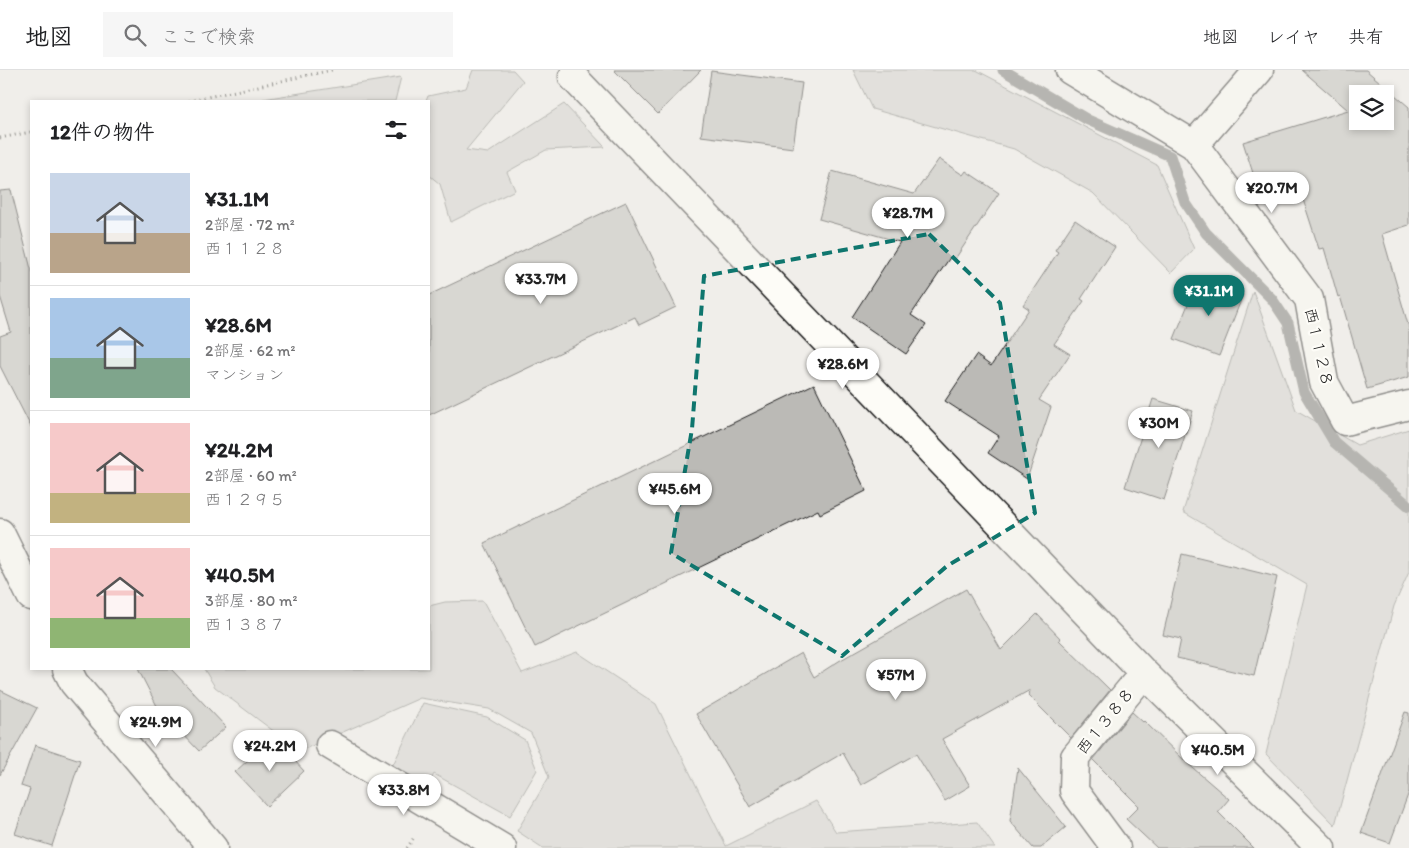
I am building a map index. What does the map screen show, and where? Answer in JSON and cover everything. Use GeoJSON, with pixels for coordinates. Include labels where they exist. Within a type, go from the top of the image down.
{"type":"FeatureCollection","features":[{"type":"Feature","properties":{"kind":"street","name":"西１１２８"},"geometry":{"type":"LineString","coordinates":[[1070,70],[1194,145],[1309,300],[1324,382],[1345,421],[1409,405]]}},
{"type":"Feature","properties":{"kind":"street"},"geometry":{"type":"LineString","coordinates":[[1194,145],[1259,70]]}},
{"type":"Feature","properties":{"kind":"street"},"geometry":{"type":"LineString","coordinates":[[573,77],[1144,673],[1322,848]]}},
{"type":"Feature","properties":{"kind":"street"},"geometry":{"type":"LineString","coordinates":[[0,533],[30,594]]}},
{"type":"Feature","properties":{"kind":"street"},"geometry":{"type":"LineString","coordinates":[[68,670],[74,683],[213,848]]}},
{"type":"Feature","properties":{"kind":"street","name":"西１３８８"},"geometry":{"type":"LineString","coordinates":[[1116,848],[1074,791],[1075,757],[1144,673]]}},
{"type":"Feature","properties":{"kind":"street"},"geometry":{"type":"LineString","coordinates":[[330,745],[502,848]]}},
{"type":"Feature","properties":{"kind":"path"},"geometry":{"type":"LineString","coordinates":[[194,100],[332,70]]}},
{"type":"Feature","properties":{"kind":"path"},"geometry":{"type":"LineString","coordinates":[[0,138],[30,132]]}},
{"type":"Feature","properties":{"kind":"highlighted area"},"geometry":{"type":"Polygon","coordinates":[[[929,234],[1000,303],[1035,513],[947,566],[842,656],[671,553],[692,429],[704,276],[929,234]]]}},
{"type":"Feature","properties":{"kind":"shaded area"},"geometry":{"type":"Polygon","coordinates":[[[473,70],[513,70],[523,81],[466,150],[488,153],[564,104],[605,147],[546,150],[507,172],[515,190],[451,222],[440,184],[430,176],[430,100],[426,100],[428,96],[466,88],[473,70]]]}},
{"type":"Feature","properties":{"kind":"shaded area"},"geometry":{"type":"Polygon","coordinates":[[[853,70],[976,70],[1157,165],[1194,249],[1171,273],[1093,193],[1014,149],[872,109],[853,70]]]}},
{"type":"Feature","properties":{"kind":"shaded area"},"geometry":{"type":"Polygon","coordinates":[[[401,77],[395,100],[262,100],[401,77]]]}},
{"type":"Feature","properties":{"kind":"shaded area"},"geometry":{"type":"Polygon","coordinates":[[[1253,291],[1296,410],[1357,445],[1409,429],[1409,572],[1394,606],[1335,825],[1266,754],[1307,585],[1183,512],[1253,291]]]}},
{"type":"Feature","properties":{"kind":"shaded area"},"geometry":{"type":"Polygon","coordinates":[[[483,601],[522,673],[577,652],[656,704],[726,846],[816,801],[836,832],[977,822],[995,848],[543,848],[517,831],[549,777],[531,733],[489,709],[420,698],[300,751],[215,687],[205,670],[430,670],[430,606],[445,602],[483,601]]]}},
{"type":"Feature","properties":{"kind":"shaded area"},"geometry":{"type":"Polygon","coordinates":[[[423,703],[487,717],[525,740],[537,770],[510,816],[434,774],[424,793],[388,775],[423,703]]]}},
{"type":"Feature","properties":{"kind":"building"},"geometry":{"type":"Polygon","coordinates":[[[614,70],[701,70],[658,114],[614,70]]]}},
{"type":"Feature","properties":{"kind":"building"},"geometry":{"type":"Polygon","coordinates":[[[1302,70],[1366,70],[1383,85],[1349,85],[1349,130],[1394,130],[1394,94],[1409,107],[1409,225],[1382,234],[1409,328],[1409,377],[1367,389],[1324,248],[1319,249],[1298,184],[1260,195],[1243,142],[1348,110],[1302,70]]]}},
{"type":"Feature","properties":{"kind":"building"},"geometry":{"type":"Polygon","coordinates":[[[711,71],[802,83],[793,148],[701,136],[711,71]]]}},
{"type":"Feature","properties":{"kind":"building"},"geometry":{"type":"Polygon","coordinates":[[[939,159],[963,175],[966,171],[999,193],[955,259],[951,256],[911,315],[926,325],[906,354],[852,317],[900,242],[819,219],[832,171],[914,194],[939,159]]]}},
{"type":"Feature","properties":{"kind":"building"},"geometry":{"type":"Polygon","coordinates":[[[11,190],[30,265],[30,425],[0,366],[0,336],[11,332],[0,296],[0,191],[11,190]]]}},
{"type":"Feature","properties":{"kind":"building"},"geometry":{"type":"Polygon","coordinates":[[[626,202],[676,307],[639,325],[635,317],[430,415],[430,295],[626,202]]]}},
{"type":"Feature","properties":{"kind":"building"},"geometry":{"type":"Polygon","coordinates":[[[1075,220],[1115,247],[1081,299],[1084,301],[1054,344],[1070,354],[1039,400],[1051,407],[1027,479],[988,453],[999,436],[945,401],[976,355],[991,366],[1029,309],[1023,305],[1058,252],[1055,250],[1075,220]]]}},
{"type":"Feature","properties":{"kind":"building"},"geometry":{"type":"Polygon","coordinates":[[[1199,277],[1243,295],[1219,356],[1174,339],[1199,277]]]}},
{"type":"Feature","properties":{"kind":"building"},"geometry":{"type":"Polygon","coordinates":[[[814,384],[866,491],[820,514],[818,510],[535,647],[484,543],[814,384]]]}},
{"type":"Feature","properties":{"kind":"building"},"geometry":{"type":"Polygon","coordinates":[[[1153,399],[1193,411],[1164,500],[1125,487],[1153,399]]]}},
{"type":"Feature","properties":{"kind":"building"},"geometry":{"type":"Polygon","coordinates":[[[1182,554],[1277,577],[1254,676],[1177,658],[1181,639],[1163,635],[1182,554]]]}},
{"type":"Feature","properties":{"kind":"building"},"geometry":{"type":"Polygon","coordinates":[[[966,589],[1001,650],[1037,614],[1061,639],[1059,640],[1110,690],[1071,738],[1029,696],[1030,690],[942,739],[970,786],[945,801],[916,754],[861,785],[843,753],[750,807],[696,714],[801,653],[814,677],[966,589]]]}},
{"type":"Feature","properties":{"kind":"building"},"geometry":{"type":"Polygon","coordinates":[[[139,670],[172,670],[226,727],[199,751],[158,708],[139,670]]]}},
{"type":"Feature","properties":{"kind":"building"},"geometry":{"type":"Polygon","coordinates":[[[0,690],[37,708],[0,775],[0,690]]]}},
{"type":"Feature","properties":{"kind":"building"},"geometry":{"type":"Polygon","coordinates":[[[1132,712],[1229,799],[1218,812],[1254,848],[1157,848],[1126,819],[1139,806],[1093,760],[1132,712]]]}},
{"type":"Feature","properties":{"kind":"building"},"geometry":{"type":"Polygon","coordinates":[[[1405,712],[1409,713],[1409,792],[1390,843],[1361,833],[1405,712]]]}},
{"type":"Feature","properties":{"kind":"building"},"geometry":{"type":"Polygon","coordinates":[[[273,737],[304,771],[267,806],[235,772],[273,737]]]}},
{"type":"Feature","properties":{"kind":"building"},"geometry":{"type":"Polygon","coordinates":[[[35,745],[80,760],[52,846],[15,834],[30,789],[21,786],[35,745]]]}},
{"type":"Feature","properties":{"kind":"building"},"geometry":{"type":"Polygon","coordinates":[[[1018,768],[1066,827],[1041,848],[1033,848],[1010,821],[1018,768]]]}},
{"type":"Feature","properties":{"kind":"waterway"},"geometry":{"type":"LineString","coordinates":[[1003,70],[1088,120],[1170,156],[1185,202],[1206,233],[1272,299],[1288,323],[1304,392],[1334,442],[1409,506]]}}]}
